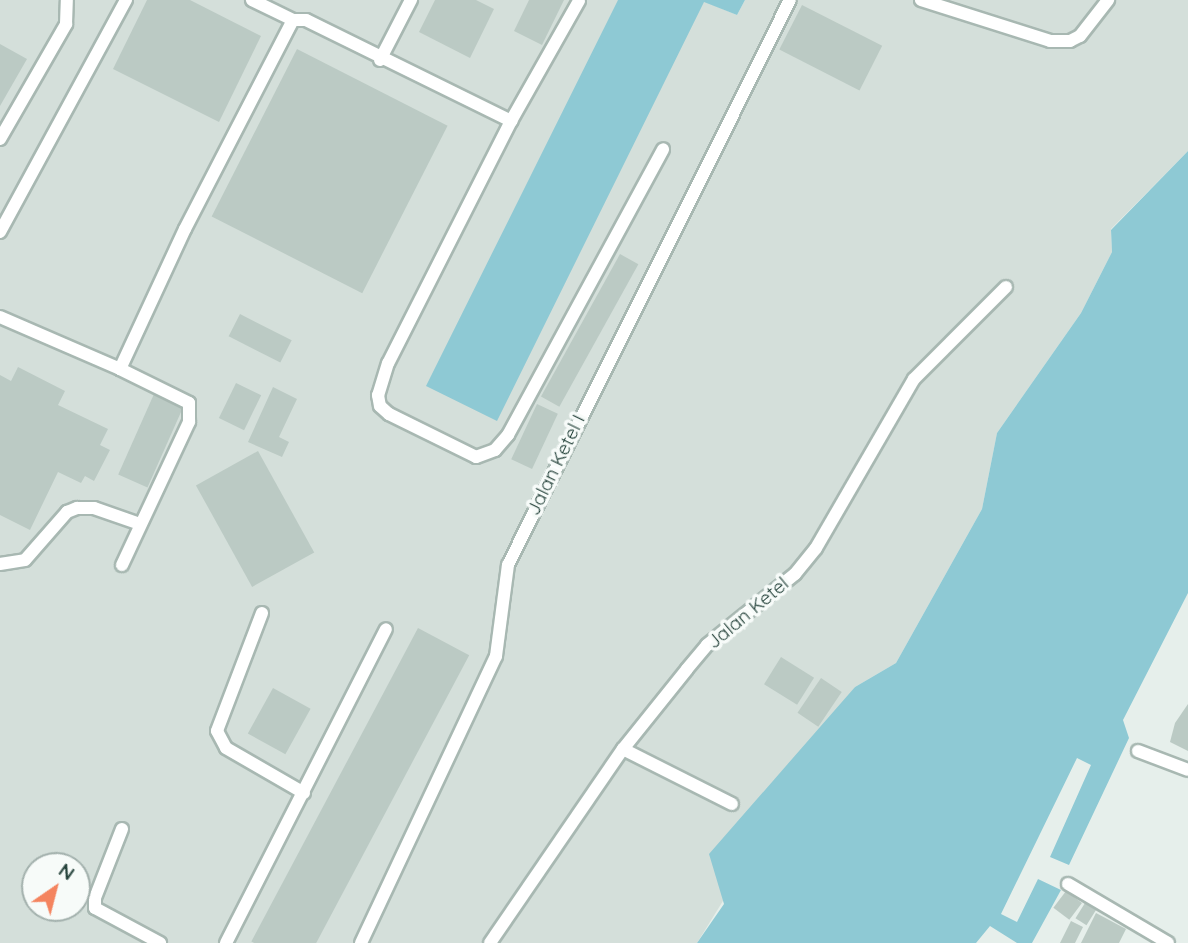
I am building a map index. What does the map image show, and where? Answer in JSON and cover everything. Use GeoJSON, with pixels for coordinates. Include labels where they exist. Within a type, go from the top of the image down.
{"type":"FeatureCollection","features":[{"type":"Feature","properties":{"kind":"lane"},"geometry":{"type":"LineString","coordinates":[[0,139],[66,24],[67,0]]}},
{"type":"Feature","properties":{"kind":"lane"},"geometry":{"type":"LineString","coordinates":[[0,232],[126,0]]}},
{"type":"Feature","properties":{"kind":"lane"},"geometry":{"type":"LineString","coordinates":[[252,0],[293,20],[306,20],[380,60],[511,121]]}},
{"type":"Feature","properties":{"kind":"lane"},"geometry":{"type":"LineString","coordinates":[[380,60],[411,0]]}},
{"type":"Feature","properties":{"kind":"lane","name":"Jalan Ketel I"},"geometry":{"type":"LineString","coordinates":[[360,943],[496,656],[508,565],[790,0]]}},
{"type":"Feature","properties":{"kind":"lane"},"geometry":{"type":"LineString","coordinates":[[921,0],[1050,41],[1070,41],[1080,36],[1108,0]]}},
{"type":"Feature","properties":{"kind":"lane"},"geometry":{"type":"LineString","coordinates":[[579,1],[511,121],[388,363],[378,395],[380,406],[389,414],[476,457],[495,450],[508,435],[663,149]]}},
{"type":"Feature","properties":{"kind":"lane"},"geometry":{"type":"LineString","coordinates":[[120,369],[185,229],[293,20]]}},
{"type":"Feature","properties":{"kind":"lane","name":"Jalan Ketel"},"geometry":{"type":"LineString","coordinates":[[489,943],[623,749],[708,645],[795,574],[839,510],[895,404],[914,379],[1006,287]]}},
{"type":"Feature","properties":{"kind":"lane"},"geometry":{"type":"LineString","coordinates":[[0,317],[120,369],[189,403],[190,422],[122,565]]}},
{"type":"Feature","properties":{"kind":"lane"},"geometry":{"type":"LineString","coordinates":[[0,564],[25,560],[67,512],[77,508],[94,508],[140,524]]}},
{"type":"Feature","properties":{"kind":"lane"},"geometry":{"type":"LineString","coordinates":[[262,613],[217,730],[226,748],[304,793]]}},
{"type":"Feature","properties":{"kind":"lane"},"geometry":{"type":"LineString","coordinates":[[226,943],[386,629]]}},
{"type":"Feature","properties":{"kind":"lane"},"geometry":{"type":"LineString","coordinates":[[623,749],[732,804]]}},
{"type":"Feature","properties":{"kind":"lane"},"geometry":{"type":"LineString","coordinates":[[1138,751],[1188,770]]}},
{"type":"Feature","properties":{"kind":"lane"},"geometry":{"type":"LineString","coordinates":[[122,829],[95,898],[95,908],[160,943]]}},
{"type":"Feature","properties":{"kind":"lane"},"geometry":{"type":"LineString","coordinates":[[1068,884],[1168,943]]}},
{"type":"Feature","properties":{"kind":"shaded area"},"geometry":{"type":"Polygon","coordinates":[[[0,0],[701,0],[737,15],[745,0],[1188,0],[1188,151],[1111,229],[1112,252],[1081,313],[997,433],[982,509],[896,663],[855,687],[697,943],[0,943],[0,0]]]}},
{"type":"Feature","properties":{"kind":"water"},"geometry":{"type":"Polygon","coordinates":[[[618,0],[745,0],[737,15],[704,2],[497,421],[426,386],[618,0]]]}},
{"type":"Feature","properties":{"kind":"water"},"geometry":{"type":"Polygon","coordinates":[[[1188,151],[1188,593],[1123,720],[1129,738],[1069,865],[1050,857],[1091,765],[1077,758],[1001,914],[1017,922],[1038,879],[1061,890],[1032,943],[1017,943],[990,926],[976,943],[697,943],[724,904],[709,854],[855,687],[896,663],[982,509],[997,433],[1081,313],[1112,252],[1111,230],[1188,151]]]}},
{"type":"Feature","properties":{"kind":"building"},"geometry":{"type":"Polygon","coordinates":[[[147,0],[190,0],[261,36],[219,122],[113,69],[147,0]]]}},
{"type":"Feature","properties":{"kind":"building"},"geometry":{"type":"Polygon","coordinates":[[[435,0],[476,0],[494,9],[470,58],[419,32],[435,0]]]}},
{"type":"Feature","properties":{"kind":"building"},"geometry":{"type":"Polygon","coordinates":[[[529,0],[564,0],[542,45],[514,31],[529,0]]]}},
{"type":"Feature","properties":{"kind":"building"},"geometry":{"type":"Polygon","coordinates":[[[802,5],[882,46],[859,90],[779,50],[802,5]]]}},
{"type":"Feature","properties":{"kind":"building"},"geometry":{"type":"Polygon","coordinates":[[[0,44],[27,59],[0,106],[0,44]]]}},
{"type":"Feature","properties":{"kind":"building"},"geometry":{"type":"Polygon","coordinates":[[[297,49],[448,126],[362,293],[212,217],[297,49]]]}},
{"type":"Feature","properties":{"kind":"building"},"geometry":{"type":"Polygon","coordinates":[[[620,254],[638,264],[559,407],[541,397],[620,254]]]}},
{"type":"Feature","properties":{"kind":"building"},"geometry":{"type":"Polygon","coordinates":[[[240,314],[292,340],[280,363],[229,336],[240,314]]]}},
{"type":"Feature","properties":{"kind":"building"},"geometry":{"type":"Polygon","coordinates":[[[18,367],[65,391],[58,405],[108,429],[100,445],[110,450],[94,481],[85,476],[81,483],[58,472],[30,530],[0,515],[0,375],[11,381],[18,367]]]}},
{"type":"Feature","properties":{"kind":"building"},"geometry":{"type":"Polygon","coordinates":[[[236,383],[261,395],[244,430],[219,418],[236,383]]]}},
{"type":"Feature","properties":{"kind":"building"},"geometry":{"type":"Polygon","coordinates":[[[273,387],[297,399],[279,437],[289,442],[282,457],[248,442],[273,387]]]}},
{"type":"Feature","properties":{"kind":"building"},"geometry":{"type":"Polygon","coordinates":[[[154,394],[183,407],[147,487],[118,474],[154,394]]]}},
{"type":"Feature","properties":{"kind":"building"},"geometry":{"type":"Polygon","coordinates":[[[537,404],[558,414],[532,469],[511,459],[537,404]]]}},
{"type":"Feature","properties":{"kind":"building"},"geometry":{"type":"Polygon","coordinates":[[[258,451],[314,552],[252,587],[196,485],[258,451]]]}},
{"type":"Feature","properties":{"kind":"building"},"geometry":{"type":"Polygon","coordinates":[[[418,628],[469,655],[316,943],[251,941],[418,628]]]}},
{"type":"Feature","properties":{"kind":"building"},"geometry":{"type":"Polygon","coordinates":[[[781,657],[814,678],[797,705],[764,684],[781,657]]]}},
{"type":"Feature","properties":{"kind":"building"},"geometry":{"type":"Polygon","coordinates":[[[821,678],[842,692],[818,727],[798,713],[821,678]]]}},
{"type":"Feature","properties":{"kind":"building"},"geometry":{"type":"Polygon","coordinates":[[[273,688],[311,709],[285,754],[248,733],[273,688]]]}},
{"type":"Feature","properties":{"kind":"building"},"geometry":{"type":"Polygon","coordinates":[[[1188,704],[1188,751],[1170,742],[1175,723],[1188,704]]]}},
{"type":"Feature","properties":{"kind":"building"},"geometry":{"type":"Polygon","coordinates":[[[1066,891],[1082,903],[1069,920],[1053,908],[1066,891]]]}},
{"type":"Feature","properties":{"kind":"building"},"geometry":{"type":"Polygon","coordinates":[[[1085,903],[1096,910],[1086,925],[1075,918],[1085,903]]]}},
{"type":"Feature","properties":{"kind":"building"},"geometry":{"type":"Polygon","coordinates":[[[1096,913],[1126,929],[1119,943],[1081,943],[1096,913]]]}},
{"type":"Feature","properties":{"kind":"building"},"geometry":{"type":"Polygon","coordinates":[[[1071,921],[1083,927],[1075,943],[1060,943],[1071,921]]]}}]}
